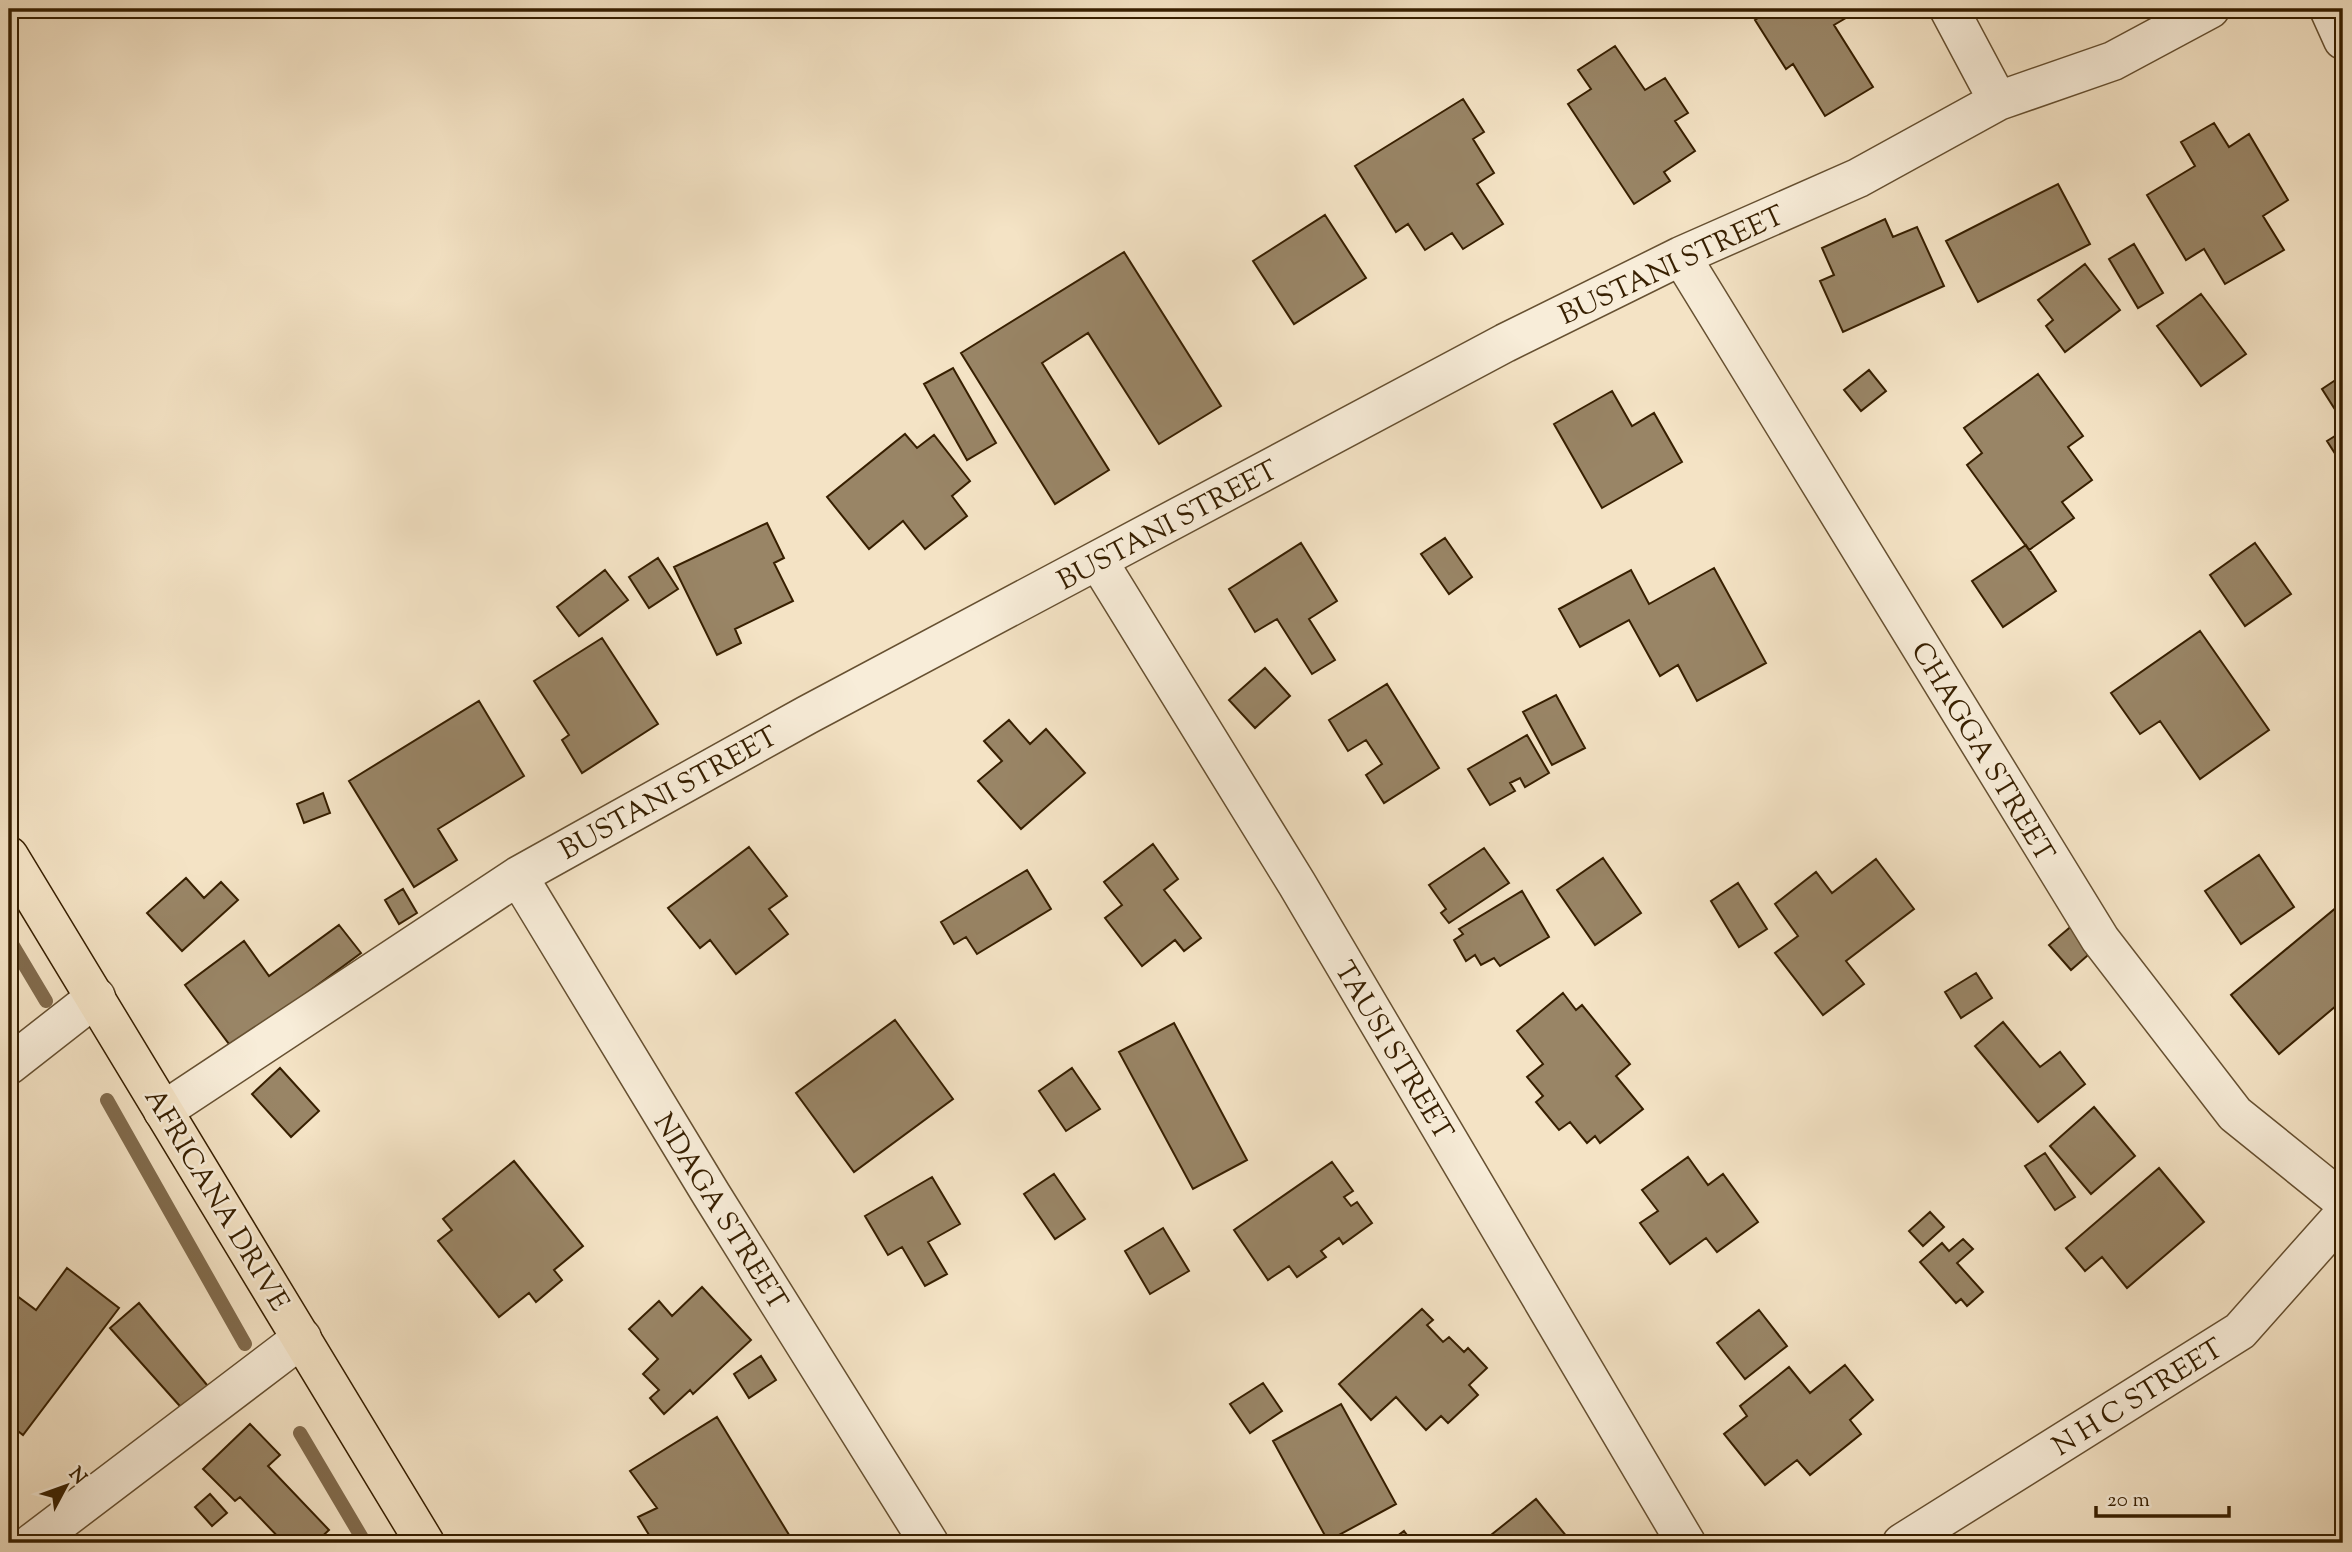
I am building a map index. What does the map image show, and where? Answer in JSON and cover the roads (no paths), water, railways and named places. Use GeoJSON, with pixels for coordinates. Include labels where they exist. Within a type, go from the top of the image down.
{"type":"FeatureCollection","features":[{"type":"Feature","properties":{"kind":"main road","name":"AFRICANA DRIVE"},"geometry":{"type":"LineString","coordinates":[[9,856],[425,1543]]}},
{"type":"Feature","properties":{"kind":"street"},"geometry":{"type":"LineString","coordinates":[[1948,9],[1998,101]]}},
{"type":"Feature","properties":{"kind":"street","name":"BUSTANI STREET"},"geometry":{"type":"LineString","coordinates":[[163,1111],[519,876],[807,715],[1505,343],[1681,256],[1858,178],[1998,101],[2113,61],[2210,9]]}},
{"type":"Feature","properties":{"kind":"street"},"geometry":{"type":"LineString","coordinates":[[2329,9],[2343,40]]}},
{"type":"Feature","properties":{"kind":"street","name":"CHAGGA STREET"},"geometry":{"type":"LineString","coordinates":[[1681,256],[2100,939],[2235,1114],[2343,1201]]}},
{"type":"Feature","properties":{"kind":"street","name":"TAUSI STREET"},"geometry":{"type":"LineString","coordinates":[[1098,561],[1297,884],[1686,1543]]}},
{"type":"Feature","properties":{"kind":"street","name":"NDAGA STREET"},"geometry":{"type":"LineString","coordinates":[[519,876],[711,1194],[929,1543]]}},
{"type":"Feature","properties":{"kind":"street"},"geometry":{"type":"LineString","coordinates":[[9,1065],[96,997]]}},
{"type":"Feature","properties":{"kind":"street","name":"N H C STREET"},"geometry":{"type":"LineString","coordinates":[[1902,1543],[2239,1331],[2343,1215]]}},
{"type":"Feature","properties":{"kind":"street"},"geometry":{"type":"LineString","coordinates":[[32,1543],[302,1338]]}},
{"type":"Feature","properties":{"kind":"waterway"},"geometry":{"type":"LineString","coordinates":[[9,939],[46,1001]]}},
{"type":"Feature","properties":{"kind":"waterway"},"geometry":{"type":"LineString","coordinates":[[107,1100],[245,1344]]}},
{"type":"Feature","properties":{"kind":"waterway"},"geometry":{"type":"LineString","coordinates":[[300,1433],[365,1543]]}}]}
